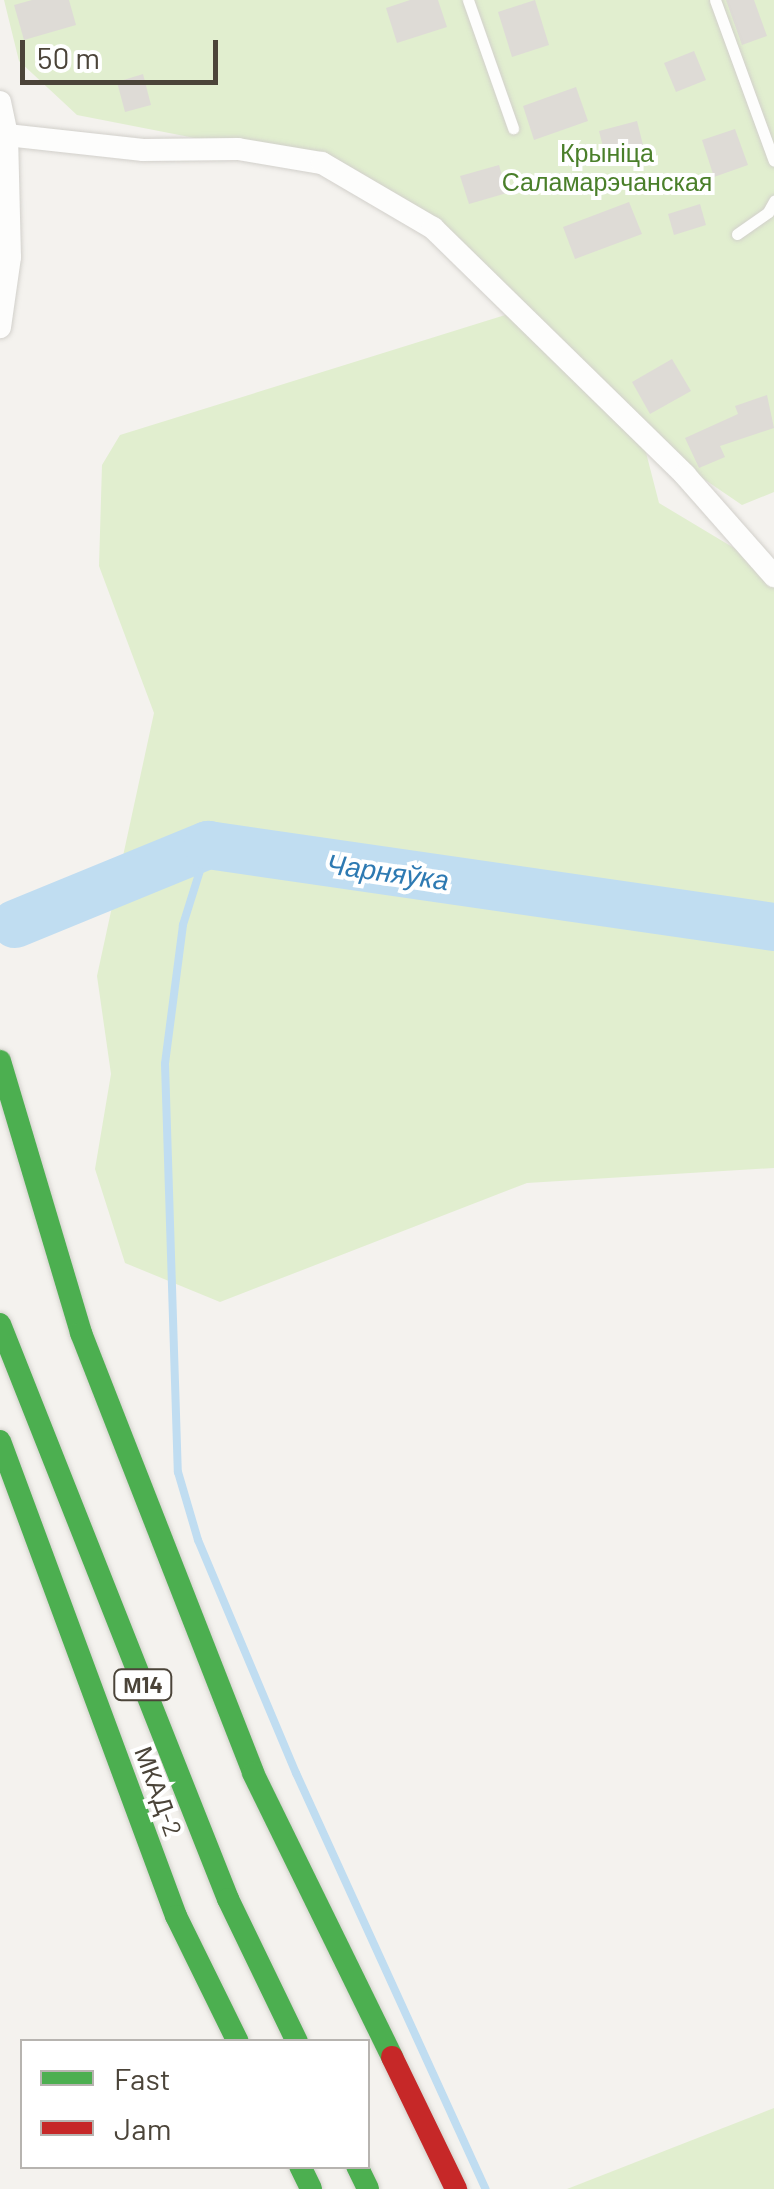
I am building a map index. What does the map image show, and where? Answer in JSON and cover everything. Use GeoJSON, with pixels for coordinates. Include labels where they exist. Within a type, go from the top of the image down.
{"type":"FeatureCollection","features":[{"type":"Feature","properties":{"kind":"main road"},"geometry":{"type":"LineString","coordinates":[[0,1061],[81,1333],[253,1773],[456,2189]]}},
{"type":"Feature","properties":{"kind":"main road","name":"М14"},"geometry":{"type":"LineString","coordinates":[[0,1324],[228,1898],[296,2039]]}},
{"type":"Feature","properties":{"kind":"main road","name":"МКАД-2"},"geometry":{"type":"LineString","coordinates":[[0,1441],[176,1916],[237,2039]]}},
{"type":"Feature","properties":{"kind":"street"},"geometry":{"type":"LineString","coordinates":[[0,102],[7,135],[10,257],[0,326]]}},
{"type":"Feature","properties":{"kind":"street"},"geometry":{"type":"LineString","coordinates":[[7,135],[143,150],[238,149],[322,163],[433,228],[685,476],[774,576]]}},
{"type":"Feature","properties":{"kind":"lane"},"geometry":{"type":"LineString","coordinates":[[468,0],[513,128]]}},
{"type":"Feature","properties":{"kind":"lane"},"geometry":{"type":"LineString","coordinates":[[715,0],[774,160]]}},
{"type":"Feature","properties":{"kind":"lane"},"geometry":{"type":"LineString","coordinates":[[737,234],[768,212],[774,201]]}},
{"type":"Feature","properties":{"kind":"green space","name":"Крыніца Саламарэчанская"},"geometry":{"type":"Polygon","coordinates":[[[4,0],[774,0],[774,492],[742,505],[642,437],[659,503],[774,572],[774,1168],[527,1183],[220,1302],[125,1263],[95,1169],[111,1074],[97,976],[154,713],[99,566],[102,465],[120,435],[515,312],[433,228],[322,163],[77,115],[19,61],[4,0]]]}},
{"type":"Feature","properties":{"kind":"green space"},"geometry":{"type":"Polygon","coordinates":[[[774,2108],[774,2189],[567,2189],[774,2108]]]}},
{"type":"Feature","properties":{"kind":"building"},"geometry":{"type":"Polygon","coordinates":[[[32,0],[69,0],[76,25],[24,40],[14,5],[32,0]]]}},
{"type":"Feature","properties":{"kind":"building"},"geometry":{"type":"Polygon","coordinates":[[[410,0],[438,0],[447,27],[397,43],[386,8],[410,0]]]}},
{"type":"Feature","properties":{"kind":"building"},"geometry":{"type":"Polygon","coordinates":[[[535,0],[549,45],[512,57],[498,12],[535,0]]]}},
{"type":"Feature","properties":{"kind":"building"},"geometry":{"type":"Polygon","coordinates":[[[726,0],[754,0],[767,36],[742,45],[726,0]]]}},
{"type":"Feature","properties":{"kind":"building"},"geometry":{"type":"Polygon","coordinates":[[[694,51],[706,80],[676,92],[664,63],[694,51]]]}},
{"type":"Feature","properties":{"kind":"building"},"geometry":{"type":"Polygon","coordinates":[[[143,74],[151,105],[125,112],[117,82],[143,74]]]}},
{"type":"Feature","properties":{"kind":"building"},"geometry":{"type":"Polygon","coordinates":[[[576,87],[588,121],[534,140],[523,106],[576,87]]]}},
{"type":"Feature","properties":{"kind":"building"},"geometry":{"type":"Polygon","coordinates":[[[637,121],[645,153],[607,163],[599,131],[637,121]]]}},
{"type":"Feature","properties":{"kind":"building"},"geometry":{"type":"Polygon","coordinates":[[[735,129],[748,165],[714,177],[702,140],[735,129]]]}},
{"type":"Feature","properties":{"kind":"building"},"geometry":{"type":"Polygon","coordinates":[[[499,165],[507,193],[469,204],[460,176],[499,165]]]}},
{"type":"Feature","properties":{"kind":"building"},"geometry":{"type":"Polygon","coordinates":[[[629,202],[642,234],[575,259],[563,227],[629,202]]]}},
{"type":"Feature","properties":{"kind":"building"},"geometry":{"type":"Polygon","coordinates":[[[700,204],[706,225],[674,235],[668,214],[700,204]]]}},
{"type":"Feature","properties":{"kind":"building"},"geometry":{"type":"Polygon","coordinates":[[[672,359],[691,391],[650,414],[632,382],[672,359]]]}},
{"type":"Feature","properties":{"kind":"building"},"geometry":{"type":"Polygon","coordinates":[[[767,395],[774,428],[720,446],[725,457],[699,468],[685,438],[738,414],[735,406],[767,395]]]}},
{"type":"Feature","properties":{"kind":"waterway"},"geometry":{"type":"LineString","coordinates":[[208,845],[183,925],[165,1064],[178,1472],[198,1540],[296,1773],[486,2189]]}},
{"type":"Feature","properties":{"kind":"waterway","name":"Чарняўка"},"geometry":{"type":"LineString","coordinates":[[15,924],[208,845],[774,927]]}},
{"type":"Feature","properties":{"kind":"traffic: fast"},"geometry":{"type":"LineString","coordinates":[[0,1061],[81,1333],[253,1773],[392,2057]]}},
{"type":"Feature","properties":{"kind":"traffic: fast"},"geometry":{"type":"LineString","coordinates":[[0,1324],[228,1899],[296,2039]]}},
{"type":"Feature","properties":{"kind":"traffic: fast"},"geometry":{"type":"LineString","coordinates":[[0,1441],[176,1916],[237,2039]]}},
{"type":"Feature","properties":{"kind":"traffic: fast"},"geometry":{"type":"LineString","coordinates":[[301,2169],[311,2189]]}},
{"type":"Feature","properties":{"kind":"traffic: fast"},"geometry":{"type":"LineString","coordinates":[[358,2169],[368,2189]]}},
{"type":"Feature","properties":{"kind":"traffic: jam"},"geometry":{"type":"LineString","coordinates":[[392,2057],[456,2189]]}}]}
